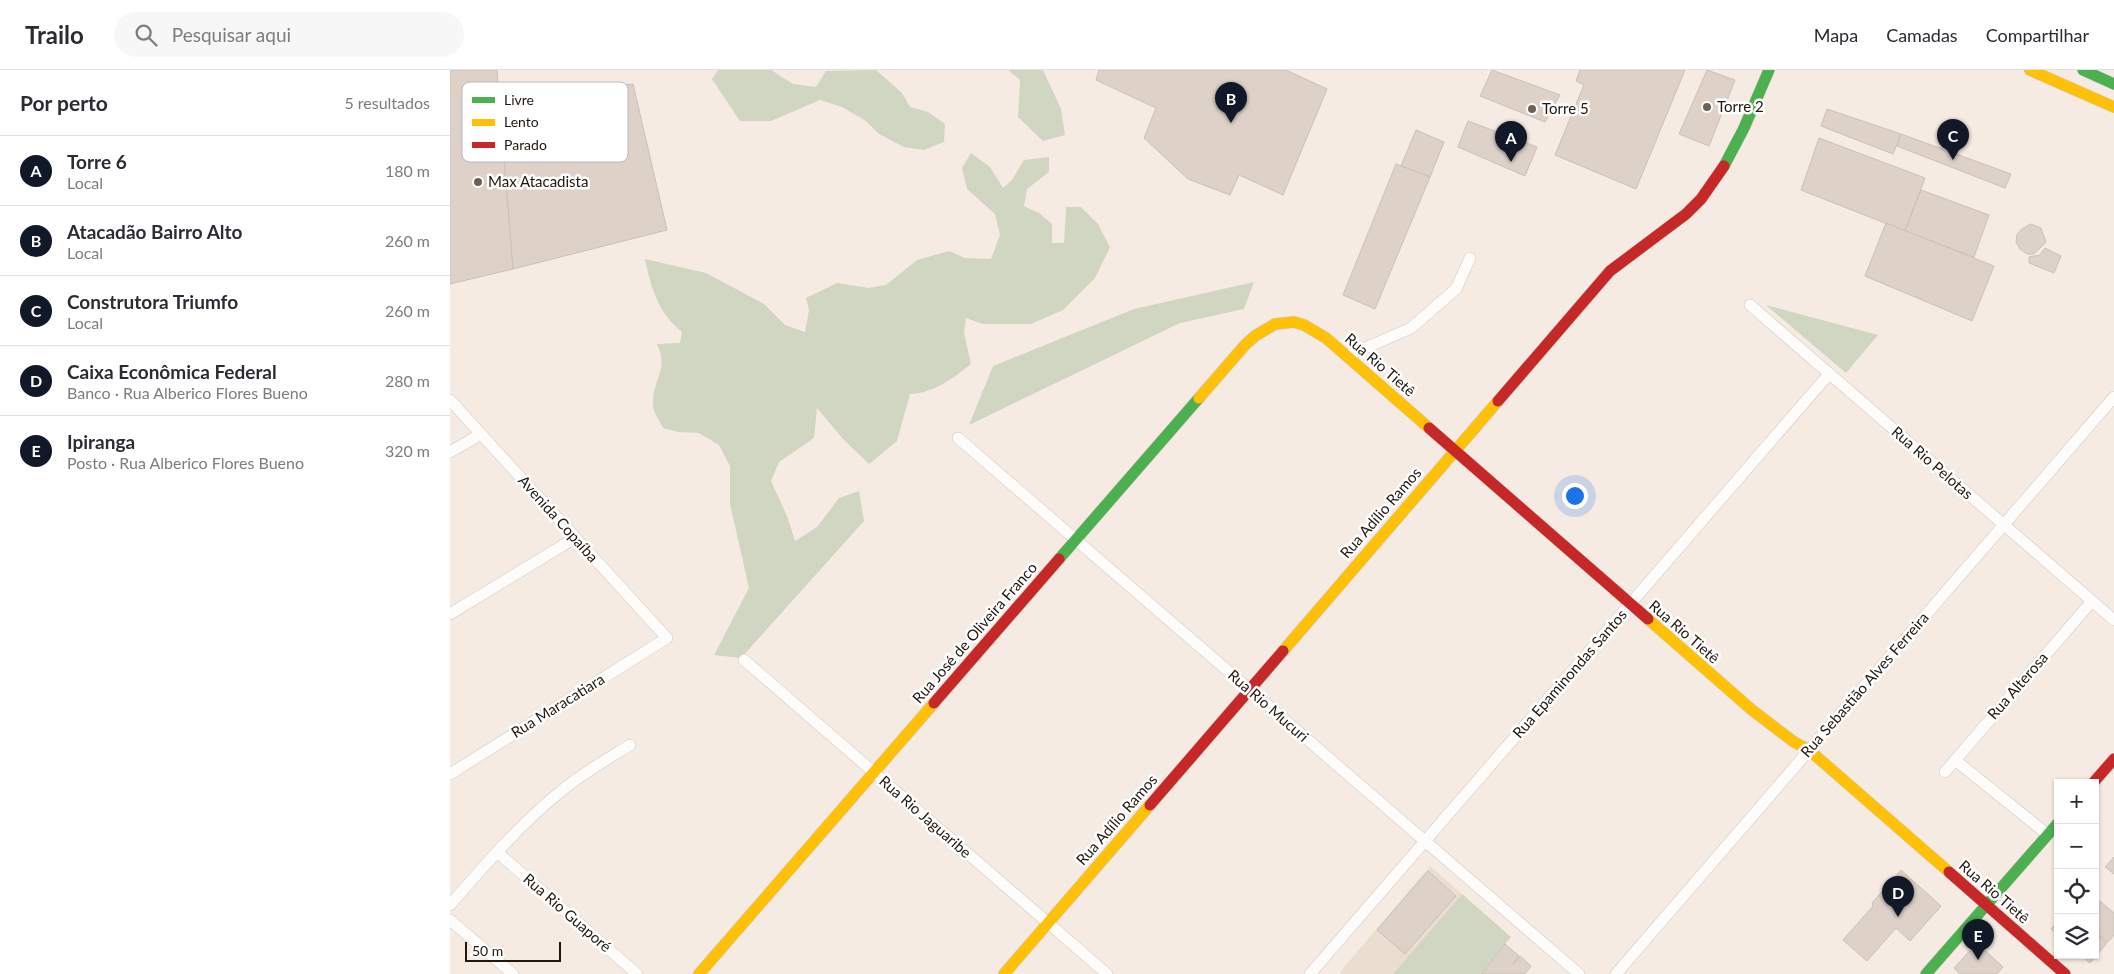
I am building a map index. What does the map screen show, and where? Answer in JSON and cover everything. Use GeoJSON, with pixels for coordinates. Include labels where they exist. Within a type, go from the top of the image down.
{"type":"FeatureCollection","features":[{"type":"Feature","properties":{"kind":"main road","name":"Rua Adílio Ramos"},"geometry":{"type":"LineString","coordinates":[[1004,974],[1610,271],[1628,255],[1651,241],[1684,216],[1712,186],[1735,146],[1769,70]]}},
{"type":"Feature","properties":{"kind":"main road"},"geometry":{"type":"LineString","coordinates":[[2030,70],[2114,107]]}},
{"type":"Feature","properties":{"kind":"main road"},"geometry":{"type":"LineString","coordinates":[[2083,70],[2113,84]]}},
{"type":"Feature","properties":{"kind":"main road","name":"Rua Rio Tietê"},"geometry":{"type":"LineString","coordinates":[[1281,321],[1294,321],[1315,330],[1347,356],[1752,710],[1794,742],[1809,750],[2065,974]]}},
{"type":"Feature","properties":{"kind":"main road","name":"Rua José de Oliveira Franco"},"geometry":{"type":"LineString","coordinates":[[700,974],[1245,346],[1268,326],[1281,321]]}},
{"type":"Feature","properties":{"kind":"main road"},"geometry":{"type":"LineString","coordinates":[[2096,779],[2114,759]]}},
{"type":"Feature","properties":{"kind":"main road"},"geometry":{"type":"LineString","coordinates":[[1926,974],[2057,824]]}},
{"type":"Feature","properties":{"kind":"street"},"geometry":{"type":"LineString","coordinates":[[1347,356],[1411,328],[1456,288],[1470,258]]}},
{"type":"Feature","properties":{"kind":"street","name":"Rua Rio Pelotas"},"geometry":{"type":"LineString","coordinates":[[1750,306],[2114,620]]}},
{"type":"Feature","properties":{"kind":"street","name":"Rua Epaminondas Santos"},"geometry":{"type":"LineString","coordinates":[[1310,974],[1829,374]]}},
{"type":"Feature","properties":{"kind":"street","name":"Avenida Copaíba"},"geometry":{"type":"LineString","coordinates":[[450,400],[667,638]]}},
{"type":"Feature","properties":{"kind":"street","name":"Rua Sebastião Alves Ferreira"},"geometry":{"type":"LineString","coordinates":[[1616,974],[2004,524],[2112,403]]}},
{"type":"Feature","properties":{"kind":"street"},"geometry":{"type":"LineString","coordinates":[[450,452],[480,434]]}},
{"type":"Feature","properties":{"kind":"street","name":"Rua Rio Mucuri"},"geometry":{"type":"LineString","coordinates":[[958,438],[1579,974]]}},
{"type":"Feature","properties":{"kind":"street"},"geometry":{"type":"LineString","coordinates":[[450,614],[575,538]]}},
{"type":"Feature","properties":{"kind":"street","name":"Rua Alterosa"},"geometry":{"type":"LineString","coordinates":[[1945,772],[2092,601]]}},
{"type":"Feature","properties":{"kind":"street","name":"Rua Maracatiara"},"geometry":{"type":"LineString","coordinates":[[450,774],[667,638]]}},
{"type":"Feature","properties":{"kind":"street","name":"Rua Rio Jaguaribe"},"geometry":{"type":"LineString","coordinates":[[744,660],[1107,974]]}},
{"type":"Feature","properties":{"kind":"street"},"geometry":{"type":"LineString","coordinates":[[450,905],[497,852],[560,792],[585,773],[630,745]]}},
{"type":"Feature","properties":{"kind":"street"},"geometry":{"type":"LineString","coordinates":[[1955,760],[2048,834]]}},
{"type":"Feature","properties":{"kind":"street","name":"Rua Rio Guaporé"},"geometry":{"type":"LineString","coordinates":[[497,852],[637,974]]}},
{"type":"Feature","properties":{"kind":"street"},"geometry":{"type":"LineString","coordinates":[[450,920],[513,974]]}},
{"type":"Feature","properties":{"kind":"shaded area"},"geometry":{"type":"Polygon","coordinates":[[[1430,866],[1462,894],[1393,974],[1343,974],[1340,972],[1430,866]]]}},
{"type":"Feature","properties":{"kind":"green space"},"geometry":{"type":"Polygon","coordinates":[[[718,70],[771,70],[793,84],[816,87],[826,71],[876,70],[902,93],[910,107],[928,112],[945,124],[944,142],[924,150],[904,147],[879,134],[866,121],[842,107],[820,100],[771,121],[740,121],[712,79],[718,70]]]}},
{"type":"Feature","properties":{"kind":"green space"},"geometry":{"type":"Polygon","coordinates":[[[1008,70],[1043,70],[1061,109],[1065,135],[1043,141],[1018,117],[1020,80],[1008,70]]]}},
{"type":"Feature","properties":{"kind":"green space"},"geometry":{"type":"Polygon","coordinates":[[[971,153],[990,167],[1003,188],[1012,180],[1024,160],[1049,157],[1049,172],[1027,189],[1024,206],[1039,213],[1052,224],[1052,243],[1064,243],[1066,207],[1081,207],[1098,224],[1110,247],[1095,278],[1063,310],[1031,324],[983,324],[966,318],[964,333],[971,364],[950,380],[935,388],[910,394],[897,441],[869,464],[843,439],[817,408],[814,438],[779,462],[771,481],[787,516],[795,541],[817,527],[839,498],[859,491],[864,521],[741,658],[714,655],[749,588],[730,504],[730,466],[719,445],[699,433],[678,432],[663,428],[655,412],[653,397],[662,361],[657,344],[680,343],[682,332],[661,308],[653,290],[645,259],[706,273],[764,304],[785,325],[805,332],[809,310],[806,298],[837,283],[869,288],[886,285],[917,260],[949,251],[965,258],[991,259],[1000,235],[995,214],[967,189],[962,168],[971,153]]]}},
{"type":"Feature","properties":{"kind":"green space"},"geometry":{"type":"Polygon","coordinates":[[[1254,282],[1244,309],[1180,323],[969,425],[993,366],[1134,309],[1254,282]]]}},
{"type":"Feature","properties":{"kind":"green space"},"geometry":{"type":"Polygon","coordinates":[[[1766,305],[1878,335],[1846,373],[1766,305]]]}},
{"type":"Feature","properties":{"kind":"green space"},"geometry":{"type":"Polygon","coordinates":[[[1462,894],[1511,937],[1480,974],[1393,974],[1462,894]]]}},
{"type":"Feature","properties":{"kind":"building","name":"Max Atacadista"},"geometry":{"type":"Polygon","coordinates":[[[450,70],[497,70],[498,82],[462,82],[462,162],[504,162],[513,269],[450,284],[450,70]]]}},
{"type":"Feature","properties":{"kind":"building"},"geometry":{"type":"Polygon","coordinates":[[[1099,70],[1286,70],[1327,89],[1283,195],[1239,175],[1230,195],[1188,179],[1144,138],[1156,108],[1096,80],[1099,70]]]}},
{"type":"Feature","properties":{"kind":"building","name":"Torre 5"},"geometry":{"type":"Polygon","coordinates":[[[1492,70],[1560,95],[1545,122],[1480,96],[1492,70]]]}},
{"type":"Feature","properties":{"kind":"building"},"geometry":{"type":"Polygon","coordinates":[[[1580,70],[1685,70],[1636,189],[1555,155],[1584,85],[1576,81],[1580,70]]]}},
{"type":"Feature","properties":{"kind":"building","name":"Torre 2"},"geometry":{"type":"Polygon","coordinates":[[[1707,70],[1735,80],[1709,146],[1679,134],[1707,70]]]}},
{"type":"Feature","properties":{"kind":"building"},"geometry":{"type":"Polygon","coordinates":[[[628,84],[633,84],[667,230],[513,269],[504,162],[628,162],[628,84]]]}},
{"type":"Feature","properties":{"kind":"building"},"geometry":{"type":"Polygon","coordinates":[[[1827,109],[1901,134],[1893,154],[1821,126],[1827,109]]]}},
{"type":"Feature","properties":{"kind":"building"},"geometry":{"type":"Polygon","coordinates":[[[1468,121],[1537,147],[1525,176],[1458,147],[1468,121]]]}},
{"type":"Feature","properties":{"kind":"building"},"geometry":{"type":"Polygon","coordinates":[[[1416,130],[1444,142],[1430,177],[1401,166],[1416,130]]]}},
{"type":"Feature","properties":{"kind":"building"},"geometry":{"type":"Polygon","coordinates":[[[1901,134],[2011,174],[2005,188],[1897,146],[1901,134]]]}},
{"type":"Feature","properties":{"kind":"building"},"geometry":{"type":"Polygon","coordinates":[[[1819,138],[1925,178],[1905,231],[1801,190],[1819,138]]]}},
{"type":"Feature","properties":{"kind":"building"},"geometry":{"type":"Polygon","coordinates":[[[1396,164],[1430,177],[1375,309],[1343,295],[1396,164]]]}},
{"type":"Feature","properties":{"kind":"building"},"geometry":{"type":"Polygon","coordinates":[[[1921,190],[1989,215],[1974,257],[1905,231],[1921,190]]]}},
{"type":"Feature","properties":{"kind":"building"},"geometry":{"type":"Polygon","coordinates":[[[1886,223],[1994,266],[1972,321],[1865,276],[1886,223]]]}},
{"type":"Feature","properties":{"kind":"building"},"geometry":{"type":"Polygon","coordinates":[[[2031,224],[2041,228],[2046,242],[2034,254],[2027,254],[2020,249],[2016,242],[2017,234],[2031,224]]]}},
{"type":"Feature","properties":{"kind":"building"},"geometry":{"type":"Polygon","coordinates":[[[2045,248],[2061,256],[2054,273],[2029,263],[2029,257],[2040,255],[2045,248]]]}},
{"type":"Feature","properties":{"kind":"building"},"geometry":{"type":"Polygon","coordinates":[[[2114,857],[2114,874],[2105,867],[2114,857]]]}},
{"type":"Feature","properties":{"kind":"building"},"geometry":{"type":"Polygon","coordinates":[[[1901,870],[1941,906],[1910,941],[1896,928],[1867,961],[1843,940],[1901,870]]]}},
{"type":"Feature","properties":{"kind":"building"},"geometry":{"type":"Polygon","coordinates":[[[1428,871],[1456,896],[1405,954],[1377,930],[1428,871]]]}},
{"type":"Feature","properties":{"kind":"building"},"geometry":{"type":"Polygon","coordinates":[[[2099,900],[2114,913],[2114,935],[2108,942],[2099,935],[2099,900]]]}},
{"type":"Feature","properties":{"kind":"building"},"geometry":{"type":"Polygon","coordinates":[[[2099,936],[2107,943],[2099,952],[2099,936]]]}},
{"type":"Feature","properties":{"kind":"building"},"geometry":{"type":"Polygon","coordinates":[[[1977,943],[2003,967],[1997,974],[1960,974],[1954,968],[1977,943]]]}},
{"type":"Feature","properties":{"kind":"building"},"geometry":{"type":"Polygon","coordinates":[[[1505,944],[1519,956],[1513,964],[1520,956],[1531,966],[1525,974],[1481,974],[1505,944]]]}},
{"type":"Feature","properties":{"kind":"building"},"geometry":{"type":"Polygon","coordinates":[[[2086,959],[2093,959],[2090,963],[2086,959]]]}},
{"type":"Feature","properties":{"kind":"traffic: fast"},"geometry":{"type":"LineString","coordinates":[[1724,166],[1744,128],[1769,70]]}},
{"type":"Feature","properties":{"kind":"traffic: fast"},"geometry":{"type":"LineString","coordinates":[[2083,70],[2114,84]]}},
{"type":"Feature","properties":{"kind":"traffic: fast"},"geometry":{"type":"LineString","coordinates":[[1059,559],[1199,398]]}},
{"type":"Feature","properties":{"kind":"traffic: fast"},"geometry":{"type":"LineString","coordinates":[[1926,974],[2057,824]]}},
{"type":"Feature","properties":{"kind":"traffic: slow"},"geometry":{"type":"LineString","coordinates":[[2030,70],[2114,107]]}},
{"type":"Feature","properties":{"kind":"traffic: slow"},"geometry":{"type":"LineString","coordinates":[[1199,398],[1255,336],[1275,324],[1294,322],[1304,325],[1326,338],[1429,428]]}},
{"type":"Feature","properties":{"kind":"traffic: slow"},"geometry":{"type":"LineString","coordinates":[[1283,651],[1498,401]]}},
{"type":"Feature","properties":{"kind":"traffic: slow"},"geometry":{"type":"LineString","coordinates":[[1648,619],[1752,710],[1794,742],[1809,750],[1949,872]]}},
{"type":"Feature","properties":{"kind":"traffic: slow"},"geometry":{"type":"LineString","coordinates":[[699,974],[934,703]]}},
{"type":"Feature","properties":{"kind":"traffic: slow"},"geometry":{"type":"LineString","coordinates":[[1004,974],[1150,805]]}},
{"type":"Feature","properties":{"kind":"traffic: jam"},"geometry":{"type":"LineString","coordinates":[[1498,401],[1610,271],[1686,214],[1701,199],[1724,166]]}},
{"type":"Feature","properties":{"kind":"traffic: jam"},"geometry":{"type":"LineString","coordinates":[[1429,428],[1648,619]]}},
{"type":"Feature","properties":{"kind":"traffic: jam"},"geometry":{"type":"LineString","coordinates":[[934,703],[1059,559]]}},
{"type":"Feature","properties":{"kind":"traffic: jam"},"geometry":{"type":"LineString","coordinates":[[1150,805],[1283,651]]}},
{"type":"Feature","properties":{"kind":"traffic: jam"},"geometry":{"type":"LineString","coordinates":[[2096,779],[2114,759]]}},
{"type":"Feature","properties":{"kind":"traffic: jam"},"geometry":{"type":"LineString","coordinates":[[1949,872],[2065,974]]}},
{"type":"Feature","properties":{"kind":"place","name":"Torre 2"},"geometry":{"type":"Point","coordinates":[1707,107]}},
{"type":"Feature","properties":{"kind":"place","name":"Torre 5"},"geometry":{"type":"Point","coordinates":[1532,109]}},
{"type":"Feature","properties":{"kind":"place","name":"Atacadão Bairro Alto"},"geometry":{"type":"Point","coordinates":[1231,123]}},
{"type":"Feature","properties":{"kind":"place","name":"Construtora Triumfo"},"geometry":{"type":"Point","coordinates":[1953,160]}},
{"type":"Feature","properties":{"kind":"place","name":"Torre 6"},"geometry":{"type":"Point","coordinates":[1511,162]}},
{"type":"Feature","properties":{"kind":"place","name":"Max Atacadista"},"geometry":{"type":"Point","coordinates":[478,182]}},
{"type":"Feature","properties":{"kind":"place","name":"Caixa Econômica Federal"},"geometry":{"type":"Point","coordinates":[1898,917]}},
{"type":"Feature","properties":{"kind":"place","name":"Ipiranga"},"geometry":{"type":"Point","coordinates":[1978,960]}}]}
